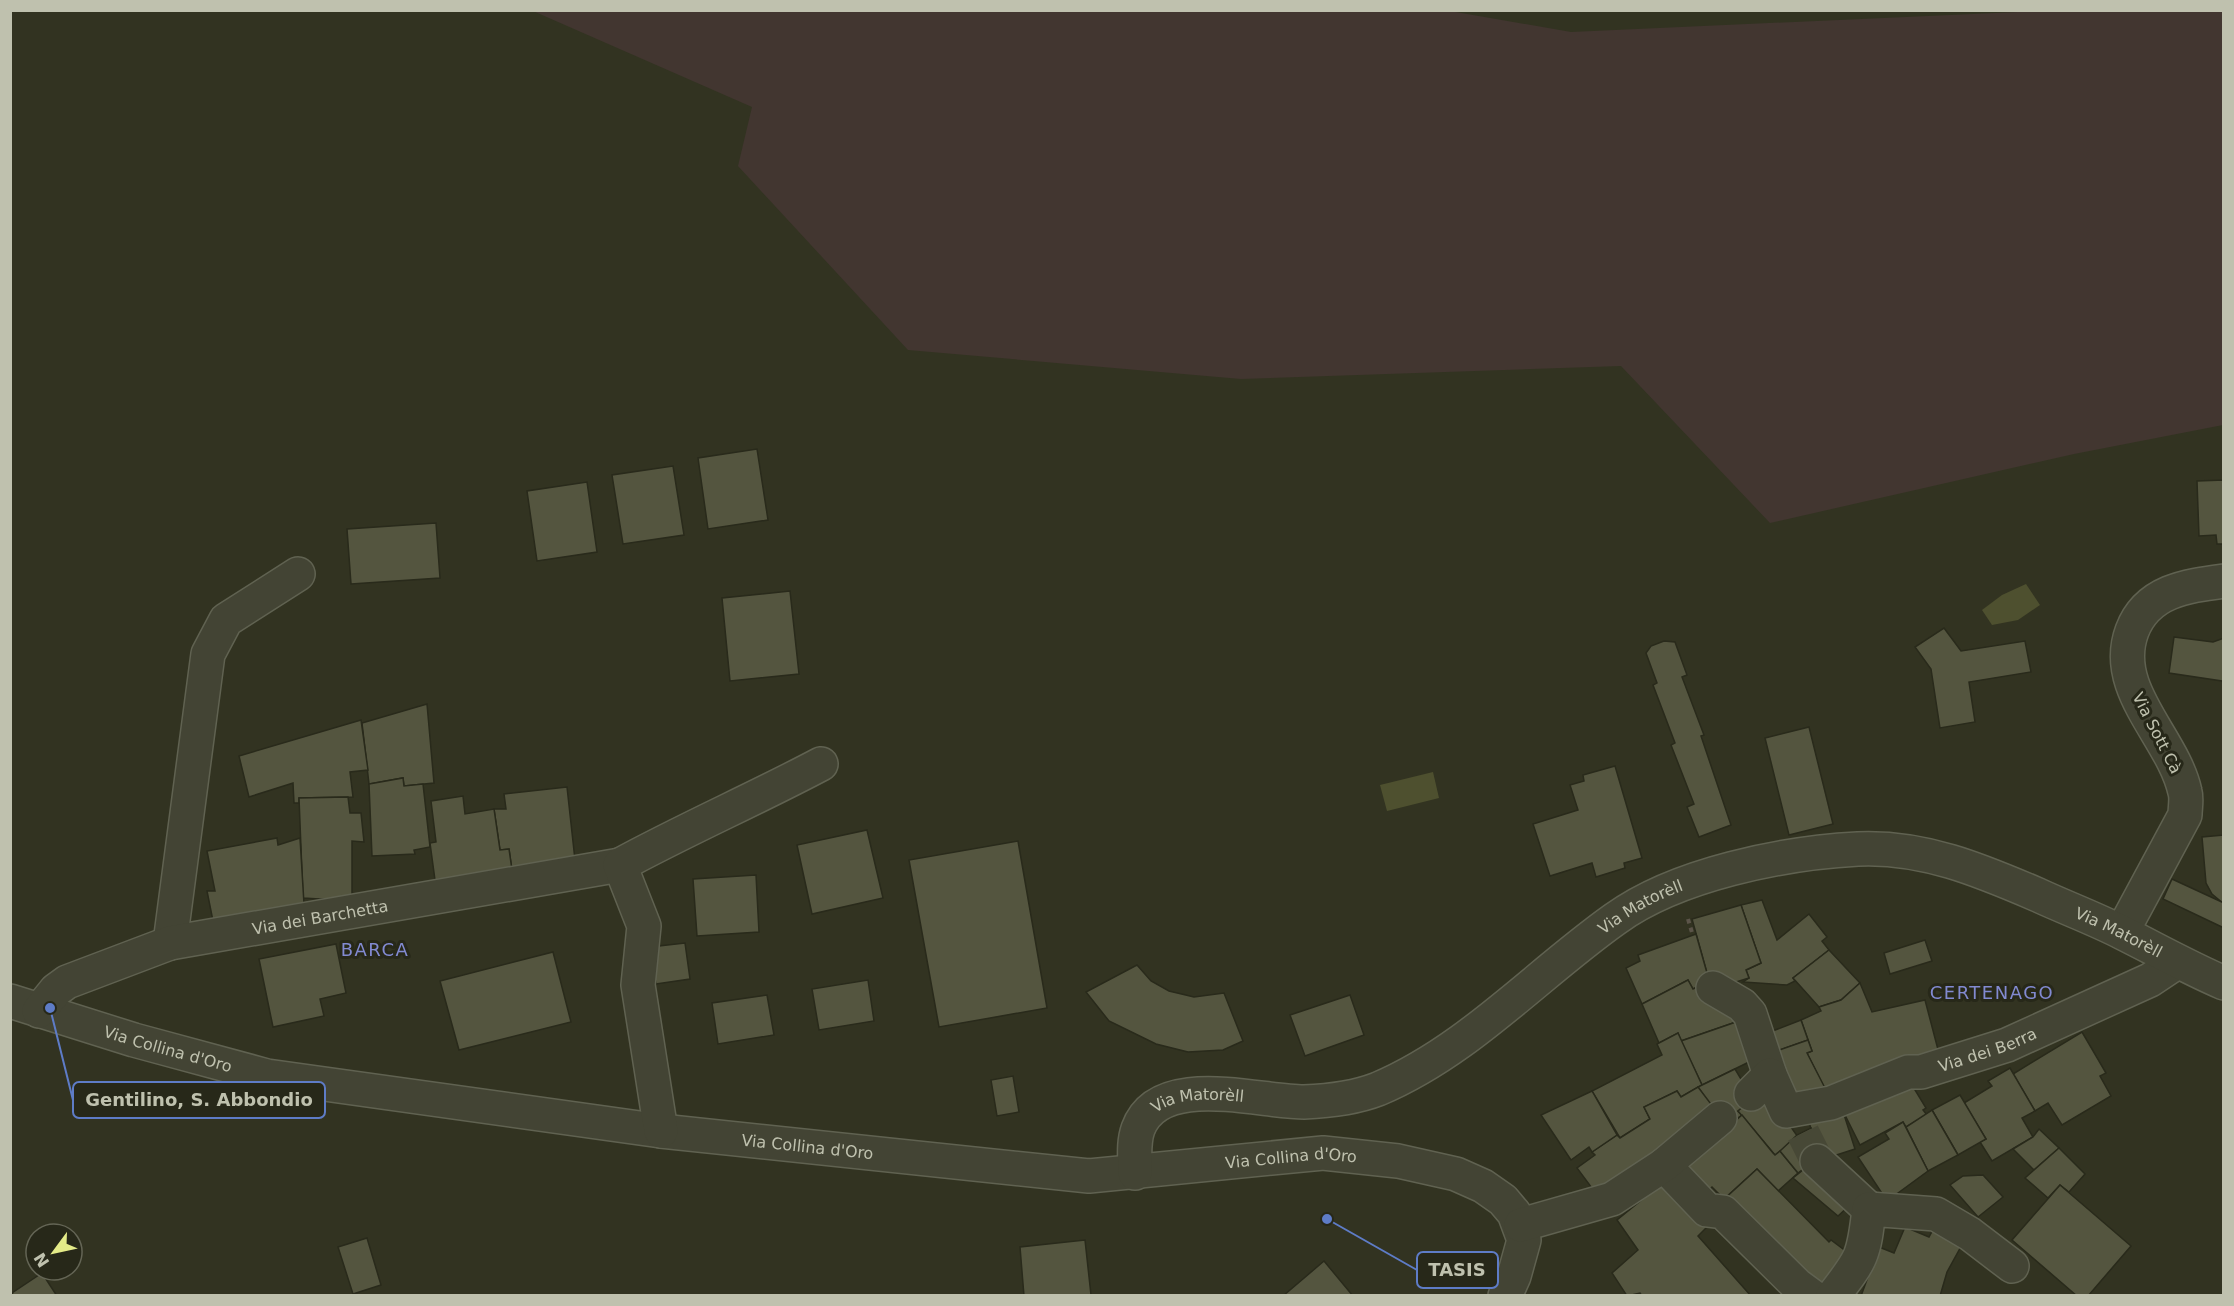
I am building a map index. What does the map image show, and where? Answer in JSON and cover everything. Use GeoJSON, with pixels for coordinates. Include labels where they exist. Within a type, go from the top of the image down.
{"type":"FeatureCollection","features":[{"type":"Feature","properties":{"kind":"street"},"geometry":{"type":"LineString","coordinates":[[170,943],[208,654],[226,620],[298,574]]}},
{"type":"Feature","properties":{"kind":"street","name":"Via Sott Cà"},"geometry":{"type":"LineString","coordinates":[[2122,932],[2185,815],[2186,794],[2177,769],[2132,685],[2127,646],[2143,610],[2157,597],[2189,586],[2223,581]]}},
{"type":"Feature","properties":{"kind":"street","name":"Via dei Barchetta"},"geometry":{"type":"LineString","coordinates":[[25,1006],[67,982],[170,943],[620,865],[700,822],[762,795],[821,764]]}},
{"type":"Feature","properties":{"kind":"street","name":"Via Matorèll"},"geometry":{"type":"LineString","coordinates":[[1135,1173],[1135,1141],[1139,1126],[1165,1100],[1200,1093],[1305,1102],[1337,1100],[1373,1091],[1412,1073],[1447,1051],[1617,917],[1679,885],[1731,868],[1860,849],[1920,853],[1961,863],[2122,932],[2177,962],[2223,983]]}},
{"type":"Feature","properties":{"kind":"street"},"geometry":{"type":"LineString","coordinates":[[620,865],[644,926],[638,985],[661,1131]]}},
{"type":"Feature","properties":{"kind":"street","name":"Via dei Berra"},"geometry":{"type":"LineString","coordinates":[[1713,988],[1742,1005],[1750,1014],[1760,1085],[1795,1122],[1831,1103],[1908,1072],[1921,1072],[2007,1045],[2150,980],[2177,962]]}},
{"type":"Feature","properties":{"kind":"street","name":"Via Collina d'Oro"},"geometry":{"type":"LineString","coordinates":[[25,1006],[267,1076],[661,1131],[1089,1176],[1323,1153],[1398,1161],[1456,1174],[1483,1186],[1503,1200],[1521,1225]]}},
{"type":"Feature","properties":{"kind":"street"},"geometry":{"type":"LineString","coordinates":[[1505,1296],[1522,1253],[1524,1240],[1521,1225],[1601,1204],[1664,1165],[1720,1118]]}},
{"type":"Feature","properties":{"kind":"street"},"geometry":{"type":"LineString","coordinates":[[1817,1161],[1869,1209],[1936,1214],[1970,1234],[2012,1266]]}},
{"type":"Feature","properties":{"kind":"street"},"geometry":{"type":"LineString","coordinates":[[1664,1165],[1707,1210],[1723,1212],[1797,1285],[1812,1296]]}},
{"type":"Feature","properties":{"kind":"street"},"geometry":{"type":"LineString","coordinates":[[1833,1296],[1860,1263],[1866,1246],[1869,1209]]}},
{"type":"Feature","properties":{"kind":"shaded area"},"geometry":{"type":"Polygon","coordinates":[[[533,11],[1450,11],[1571,32],[2039,11],[2223,11],[2223,425],[2074,454],[1770,523],[1621,366],[1241,379],[908,350],[738,166],[752,107],[533,11]]]}},
{"type":"Feature","properties":{"kind":"shaded area"},"geometry":{"type":"Polygon","coordinates":[[[2026,584],[2040,605],[2018,620],[1992,625],[1982,610],[2002,595],[2026,584]]]}},
{"type":"Feature","properties":{"kind":"shaded area"},"geometry":{"type":"Polygon","coordinates":[[[1433,772],[1439,798],[1387,811],[1380,785],[1433,772]]]}},
{"type":"Feature","properties":{"kind":"building"},"geometry":{"type":"Polygon","coordinates":[[[757,449],[768,520],[708,529],[698,458],[757,449]]]}},
{"type":"Feature","properties":{"kind":"building"},"geometry":{"type":"Polygon","coordinates":[[[673,466],[684,535],[623,544],[612,475],[673,466]]]}},
{"type":"Feature","properties":{"kind":"building"},"geometry":{"type":"Polygon","coordinates":[[[2224,480],[2224,544],[2217,544],[2216,535],[2199,536],[2197,481],[2224,480]]]}},
{"type":"Feature","properties":{"kind":"building"},"geometry":{"type":"Polygon","coordinates":[[[587,482],[597,552],[537,561],[527,491],[587,482]]]}},
{"type":"Feature","properties":{"kind":"building"},"geometry":{"type":"Polygon","coordinates":[[[436,523],[440,578],[351,584],[347,529],[436,523]]]}},
{"type":"Feature","properties":{"kind":"building"},"geometry":{"type":"Polygon","coordinates":[[[790,591],[799,674],[730,681],[722,598],[790,591]]]}},
{"type":"Feature","properties":{"kind":"building"},"geometry":{"type":"Polygon","coordinates":[[[1944,628],[1961,651],[2025,641],[2031,672],[1969,682],[1975,722],[1940,728],[1931,669],[1915,647],[1944,628]]]}},
{"type":"Feature","properties":{"kind":"building"},"geometry":{"type":"Polygon","coordinates":[[[2174,637],[2213,642],[2224,638],[2224,684],[2222,681],[2169,673],[2174,637]]]}},
{"type":"Feature","properties":{"kind":"building"},"geometry":{"type":"Polygon","coordinates":[[[1664,641],[1675,642],[1687,675],[1682,677],[1704,735],[1701,736],[1731,825],[1699,837],[1687,807],[1694,804],[1671,745],[1675,743],[1653,685],[1657,683],[1646,653],[1651,646],[1664,641]]]}},
{"type":"Feature","properties":{"kind":"building"},"geometry":{"type":"Polygon","coordinates":[[[427,704],[434,783],[404,786],[403,778],[369,784],[362,723],[427,704]]]}},
{"type":"Feature","properties":{"kind":"building"},"geometry":{"type":"Polygon","coordinates":[[[361,720],[368,770],[350,772],[353,797],[299,798],[299,803],[294,803],[293,783],[249,797],[239,756],[361,720]]]}},
{"type":"Feature","properties":{"kind":"building"},"geometry":{"type":"Polygon","coordinates":[[[1809,727],[1833,824],[1789,835],[1765,738],[1809,727]]]}},
{"type":"Feature","properties":{"kind":"building"},"geometry":{"type":"Polygon","coordinates":[[[1615,766],[1642,858],[1624,863],[1625,868],[1596,877],[1592,863],[1550,876],[1533,824],[1578,810],[1570,785],[1584,781],[1583,775],[1615,766]]]}},
{"type":"Feature","properties":{"kind":"building"},"geometry":{"type":"Polygon","coordinates":[[[403,778],[404,786],[423,784],[430,847],[414,850],[415,854],[372,856],[369,784],[403,778]]]}},
{"type":"Feature","properties":{"kind":"building"},"geometry":{"type":"Polygon","coordinates":[[[567,787],[575,860],[512,870],[509,849],[500,850],[494,809],[506,809],[504,794],[567,787]]]}},
{"type":"Feature","properties":{"kind":"building"},"geometry":{"type":"Polygon","coordinates":[[[463,796],[465,814],[494,809],[500,850],[509,849],[512,870],[435,880],[430,843],[436,842],[431,801],[463,796]]]}},
{"type":"Feature","properties":{"kind":"building"},"geometry":{"type":"Polygon","coordinates":[[[348,797],[350,813],[361,813],[364,842],[352,841],[352,901],[303,898],[299,798],[348,797]]]}},
{"type":"Feature","properties":{"kind":"building"},"geometry":{"type":"Polygon","coordinates":[[[867,830],[883,898],[812,914],[797,845],[867,830]]]}},
{"type":"Feature","properties":{"kind":"building"},"geometry":{"type":"Polygon","coordinates":[[[2224,835],[2224,904],[2212,894],[2206,883],[2202,837],[2224,835]]]}},
{"type":"Feature","properties":{"kind":"building"},"geometry":{"type":"Polygon","coordinates":[[[277,838],[278,845],[300,838],[304,904],[214,926],[207,891],[215,891],[207,851],[277,838]]]}},
{"type":"Feature","properties":{"kind":"building"},"geometry":{"type":"Polygon","coordinates":[[[1018,841],[1047,1008],[939,1027],[909,860],[1018,841]]]}},
{"type":"Feature","properties":{"kind":"building"},"geometry":{"type":"Polygon","coordinates":[[[756,875],[759,932],[697,936],[693,879],[756,875]]]}},
{"type":"Feature","properties":{"kind":"building"},"geometry":{"type":"Polygon","coordinates":[[[2172,879],[2224,903],[2224,928],[2163,899],[2172,879]]]}},
{"type":"Feature","properties":{"kind":"building"},"geometry":{"type":"Polygon","coordinates":[[[1762,900],[1777,940],[1809,914],[1827,937],[1822,941],[1829,950],[1793,978],[1795,981],[1787,985],[1743,982],[1749,978],[1746,970],[1761,963],[1741,905],[1762,900]]]}},
{"type":"Feature","properties":{"kind":"building"},"geometry":{"type":"Polygon","coordinates":[[[1741,905],[1761,963],[1746,970],[1749,978],[1723,986],[1707,973],[1692,919],[1741,905]]]}},
{"type":"Feature","properties":{"kind":"building"},"geometry":{"type":"Polygon","coordinates":[[[1696,934],[1707,973],[1706,983],[1693,989],[1688,980],[1642,1004],[1626,968],[1640,961],[1638,955],[1696,934]]]}},
{"type":"Feature","properties":{"kind":"building"},"geometry":{"type":"Polygon","coordinates":[[[1925,940],[1932,961],[1890,974],[1884,953],[1925,940]]]}},
{"type":"Feature","properties":{"kind":"building"},"geometry":{"type":"Polygon","coordinates":[[[685,943],[690,979],[656,984],[650,947],[685,943]]]}},
{"type":"Feature","properties":{"kind":"building"},"geometry":{"type":"Polygon","coordinates":[[[336,944],[346,993],[320,999],[324,1016],[273,1027],[259,959],[336,944]]]}},
{"type":"Feature","properties":{"kind":"building"},"geometry":{"type":"Polygon","coordinates":[[[1829,950],[1860,983],[1841,1000],[1819,1007],[1793,978],[1829,950]]]}},
{"type":"Feature","properties":{"kind":"building"},"geometry":{"type":"Polygon","coordinates":[[[553,952],[571,1022],[459,1050],[440,981],[553,952]]]}},
{"type":"Feature","properties":{"kind":"building"},"geometry":{"type":"Polygon","coordinates":[[[1137,965],[1151,981],[1169,991],[1194,997],[1224,993],[1243,1041],[1223,1050],[1188,1052],[1156,1044],[1109,1021],[1086,992],[1137,965]]]}},
{"type":"Feature","properties":{"kind":"building"},"geometry":{"type":"Polygon","coordinates":[[[868,980],[874,1021],[819,1030],[812,989],[868,980]]]}},
{"type":"Feature","properties":{"kind":"building"},"geometry":{"type":"Polygon","coordinates":[[[1688,980],[1693,989],[1706,983],[1736,1022],[1681,1041],[1678,1033],[1659,1043],[1642,1004],[1688,980]]]}},
{"type":"Feature","properties":{"kind":"building"},"geometry":{"type":"Polygon","coordinates":[[[1860,983],[1872,1012],[1925,1000],[1941,1061],[1831,1101],[1807,1053],[1812,1051],[1801,1020],[1821,1011],[1819,1007],[1841,1000],[1860,983]]]}},
{"type":"Feature","properties":{"kind":"building"},"geometry":{"type":"Polygon","coordinates":[[[767,995],[774,1035],[718,1044],[712,1003],[767,995]]]}},
{"type":"Feature","properties":{"kind":"building"},"geometry":{"type":"Polygon","coordinates":[[[1350,995],[1364,1035],[1305,1056],[1290,1015],[1350,995]]]}},
{"type":"Feature","properties":{"kind":"building"},"geometry":{"type":"Polygon","coordinates":[[[1801,1020],[1808,1040],[1771,1053],[1765,1034],[1801,1020]]]}},
{"type":"Feature","properties":{"kind":"building"},"geometry":{"type":"Polygon","coordinates":[[[1736,1022],[1749,1062],[1702,1085],[1681,1041],[1736,1022]]]}},
{"type":"Feature","properties":{"kind":"building"},"geometry":{"type":"Polygon","coordinates":[[[2082,1032],[2106,1073],[2100,1076],[2111,1096],[2062,1125],[2048,1103],[2035,1111],[2013,1074],[2082,1032]]]}},
{"type":"Feature","properties":{"kind":"building"},"geometry":{"type":"Polygon","coordinates":[[[1678,1033],[1702,1085],[1681,1097],[1677,1091],[1644,1107],[1650,1119],[1620,1138],[1592,1091],[1662,1055],[1657,1044],[1678,1033]]]}},
{"type":"Feature","properties":{"kind":"building"},"geometry":{"type":"Polygon","coordinates":[[[1808,1040],[1812,1051],[1807,1053],[1825,1088],[1796,1100],[1771,1053],[1808,1040]]]}},
{"type":"Feature","properties":{"kind":"building"},"geometry":{"type":"Polygon","coordinates":[[[2010,1068],[2035,1111],[2022,1118],[2033,1137],[1992,1161],[1980,1142],[1986,1139],[1964,1103],[1992,1086],[1988,1081],[2010,1068]]]}},
{"type":"Feature","properties":{"kind":"building"},"geometry":{"type":"Polygon","coordinates":[[[1735,1069],[1753,1099],[1738,1111],[1742,1115],[1725,1127],[1698,1087],[1735,1069]]]}},
{"type":"Feature","properties":{"kind":"building"},"geometry":{"type":"Polygon","coordinates":[[[1906,1075],[1926,1108],[1923,1110],[1927,1115],[1906,1127],[1903,1122],[1860,1145],[1844,1113],[1906,1075]]]}},
{"type":"Feature","properties":{"kind":"building"},"geometry":{"type":"Polygon","coordinates":[[[1013,1076],[1019,1112],[997,1116],[991,1080],[1013,1076]]]}},
{"type":"Feature","properties":{"kind":"building"},"geometry":{"type":"Polygon","coordinates":[[[1698,1087],[1717,1112],[1600,1199],[1577,1168],[1595,1155],[1592,1152],[1617,1135],[1620,1138],[1650,1119],[1644,1107],[1677,1091],[1681,1097],[1698,1087]]]}},
{"type":"Feature","properties":{"kind":"building"},"geometry":{"type":"Polygon","coordinates":[[[1764,1089],[1798,1137],[1775,1155],[1738,1111],[1764,1089]]]}},
{"type":"Feature","properties":{"kind":"building"},"geometry":{"type":"Polygon","coordinates":[[[1592,1091],[1617,1135],[1592,1152],[1589,1147],[1571,1160],[1541,1115],[1592,1091]]]}},
{"type":"Feature","properties":{"kind":"building"},"geometry":{"type":"Polygon","coordinates":[[[1960,1095],[1986,1139],[1958,1155],[1932,1110],[1960,1095]]]}},
{"type":"Feature","properties":{"kind":"building"},"geometry":{"type":"Polygon","coordinates":[[[1840,1102],[1855,1149],[1821,1160],[1806,1113],[1840,1102]]]}},
{"type":"Feature","properties":{"kind":"building"},"geometry":{"type":"Polygon","coordinates":[[[1932,1110],[1958,1155],[1928,1171],[1906,1127],[1932,1110]]]}},
{"type":"Feature","properties":{"kind":"building"},"geometry":{"type":"Polygon","coordinates":[[[1742,1115],[1773,1153],[1775,1155],[1780,1151],[1798,1173],[1778,1191],[1757,1169],[1724,1199],[1712,1187],[1703,1196],[1681,1169],[1742,1115]]]}},
{"type":"Feature","properties":{"kind":"building"},"geometry":{"type":"Polygon","coordinates":[[[1903,1122],[1928,1171],[1887,1201],[1858,1157],[1889,1139],[1885,1133],[1903,1122]]]}},
{"type":"Feature","properties":{"kind":"building"},"geometry":{"type":"Polygon","coordinates":[[[1811,1128],[1821,1160],[1810,1164],[1798,1173],[1780,1151],[1797,1135],[1811,1128]]]}},
{"type":"Feature","properties":{"kind":"building"},"geometry":{"type":"Polygon","coordinates":[[[2039,1129],[2059,1148],[2034,1170],[2013,1149],[2033,1137],[2039,1129]]]}},
{"type":"Feature","properties":{"kind":"building"},"geometry":{"type":"Polygon","coordinates":[[[2059,1148],[2085,1174],[2069,1192],[2060,1185],[2048,1198],[2025,1178],[2059,1148]]]}},
{"type":"Feature","properties":{"kind":"building"},"geometry":{"type":"Polygon","coordinates":[[[1808,1166],[1851,1204],[1838,1216],[1793,1178],[1808,1166]]]}},
{"type":"Feature","properties":{"kind":"building"},"geometry":{"type":"Polygon","coordinates":[[[1757,1169],[1829,1242],[1831,1240],[1855,1258],[1820,1292],[1721,1202],[1757,1169]]]}},
{"type":"Feature","properties":{"kind":"building"},"geometry":{"type":"Polygon","coordinates":[[[1983,1175],[2003,1197],[1978,1217],[1950,1185],[1963,1176],[1983,1175]]]}},
{"type":"Feature","properties":{"kind":"building"},"geometry":{"type":"Polygon","coordinates":[[[1670,1177],[1707,1227],[1698,1236],[1751,1296],[1642,1296],[1640,1293],[1627,1296],[1612,1273],[1638,1250],[1617,1220],[1670,1177]]]}},
{"type":"Feature","properties":{"kind":"building"},"geometry":{"type":"Polygon","coordinates":[[[2060,1185],[2131,1246],[2088,1296],[2077,1296],[2012,1240],[2060,1185]]]}},
{"type":"Feature","properties":{"kind":"building"},"geometry":{"type":"Polygon","coordinates":[[[1935,1226],[1964,1241],[1947,1272],[1940,1296],[1861,1296],[1879,1247],[1894,1253],[1905,1227],[1929,1237],[1935,1226]]]}},
{"type":"Feature","properties":{"kind":"building"},"geometry":{"type":"Polygon","coordinates":[[[367,1238],[381,1285],[353,1294],[338,1247],[367,1238]]]}},
{"type":"Feature","properties":{"kind":"building"},"geometry":{"type":"Polygon","coordinates":[[[1085,1240],[1091,1295],[1024,1296],[1020,1247],[1085,1240]]]}},
{"type":"Feature","properties":{"kind":"building"},"geometry":{"type":"Polygon","coordinates":[[[1324,1261],[1353,1296],[1283,1296],[1324,1261]]]}},
{"type":"Feature","properties":{"kind":"building"},"geometry":{"type":"Polygon","coordinates":[[[28,1282],[48,1282],[57,1296],[14,1296],[12,1293],[28,1282]]]}},
{"type":"Feature","properties":{"kind":"tunnel"},"geometry":{"type":"LineString","coordinates":[[1803,1133],[1817,1161]]}},
{"type":"Feature","properties":{"kind":"place","name":"Gentilino, S. Abbondio"},"geometry":{"type":"Point","coordinates":[50,1008]}},
{"type":"Feature","properties":{"kind":"place","name":"TASIS"},"geometry":{"type":"Point","coordinates":[1327,1219]}},
{"type":"Feature","properties":{"kind":"district","name":"BARCA"},"geometry":{"type":"Point","coordinates":[375,949]}},
{"type":"Feature","properties":{"kind":"district","name":"CERTENAGO"},"geometry":{"type":"Point","coordinates":[1992,992]}}]}
